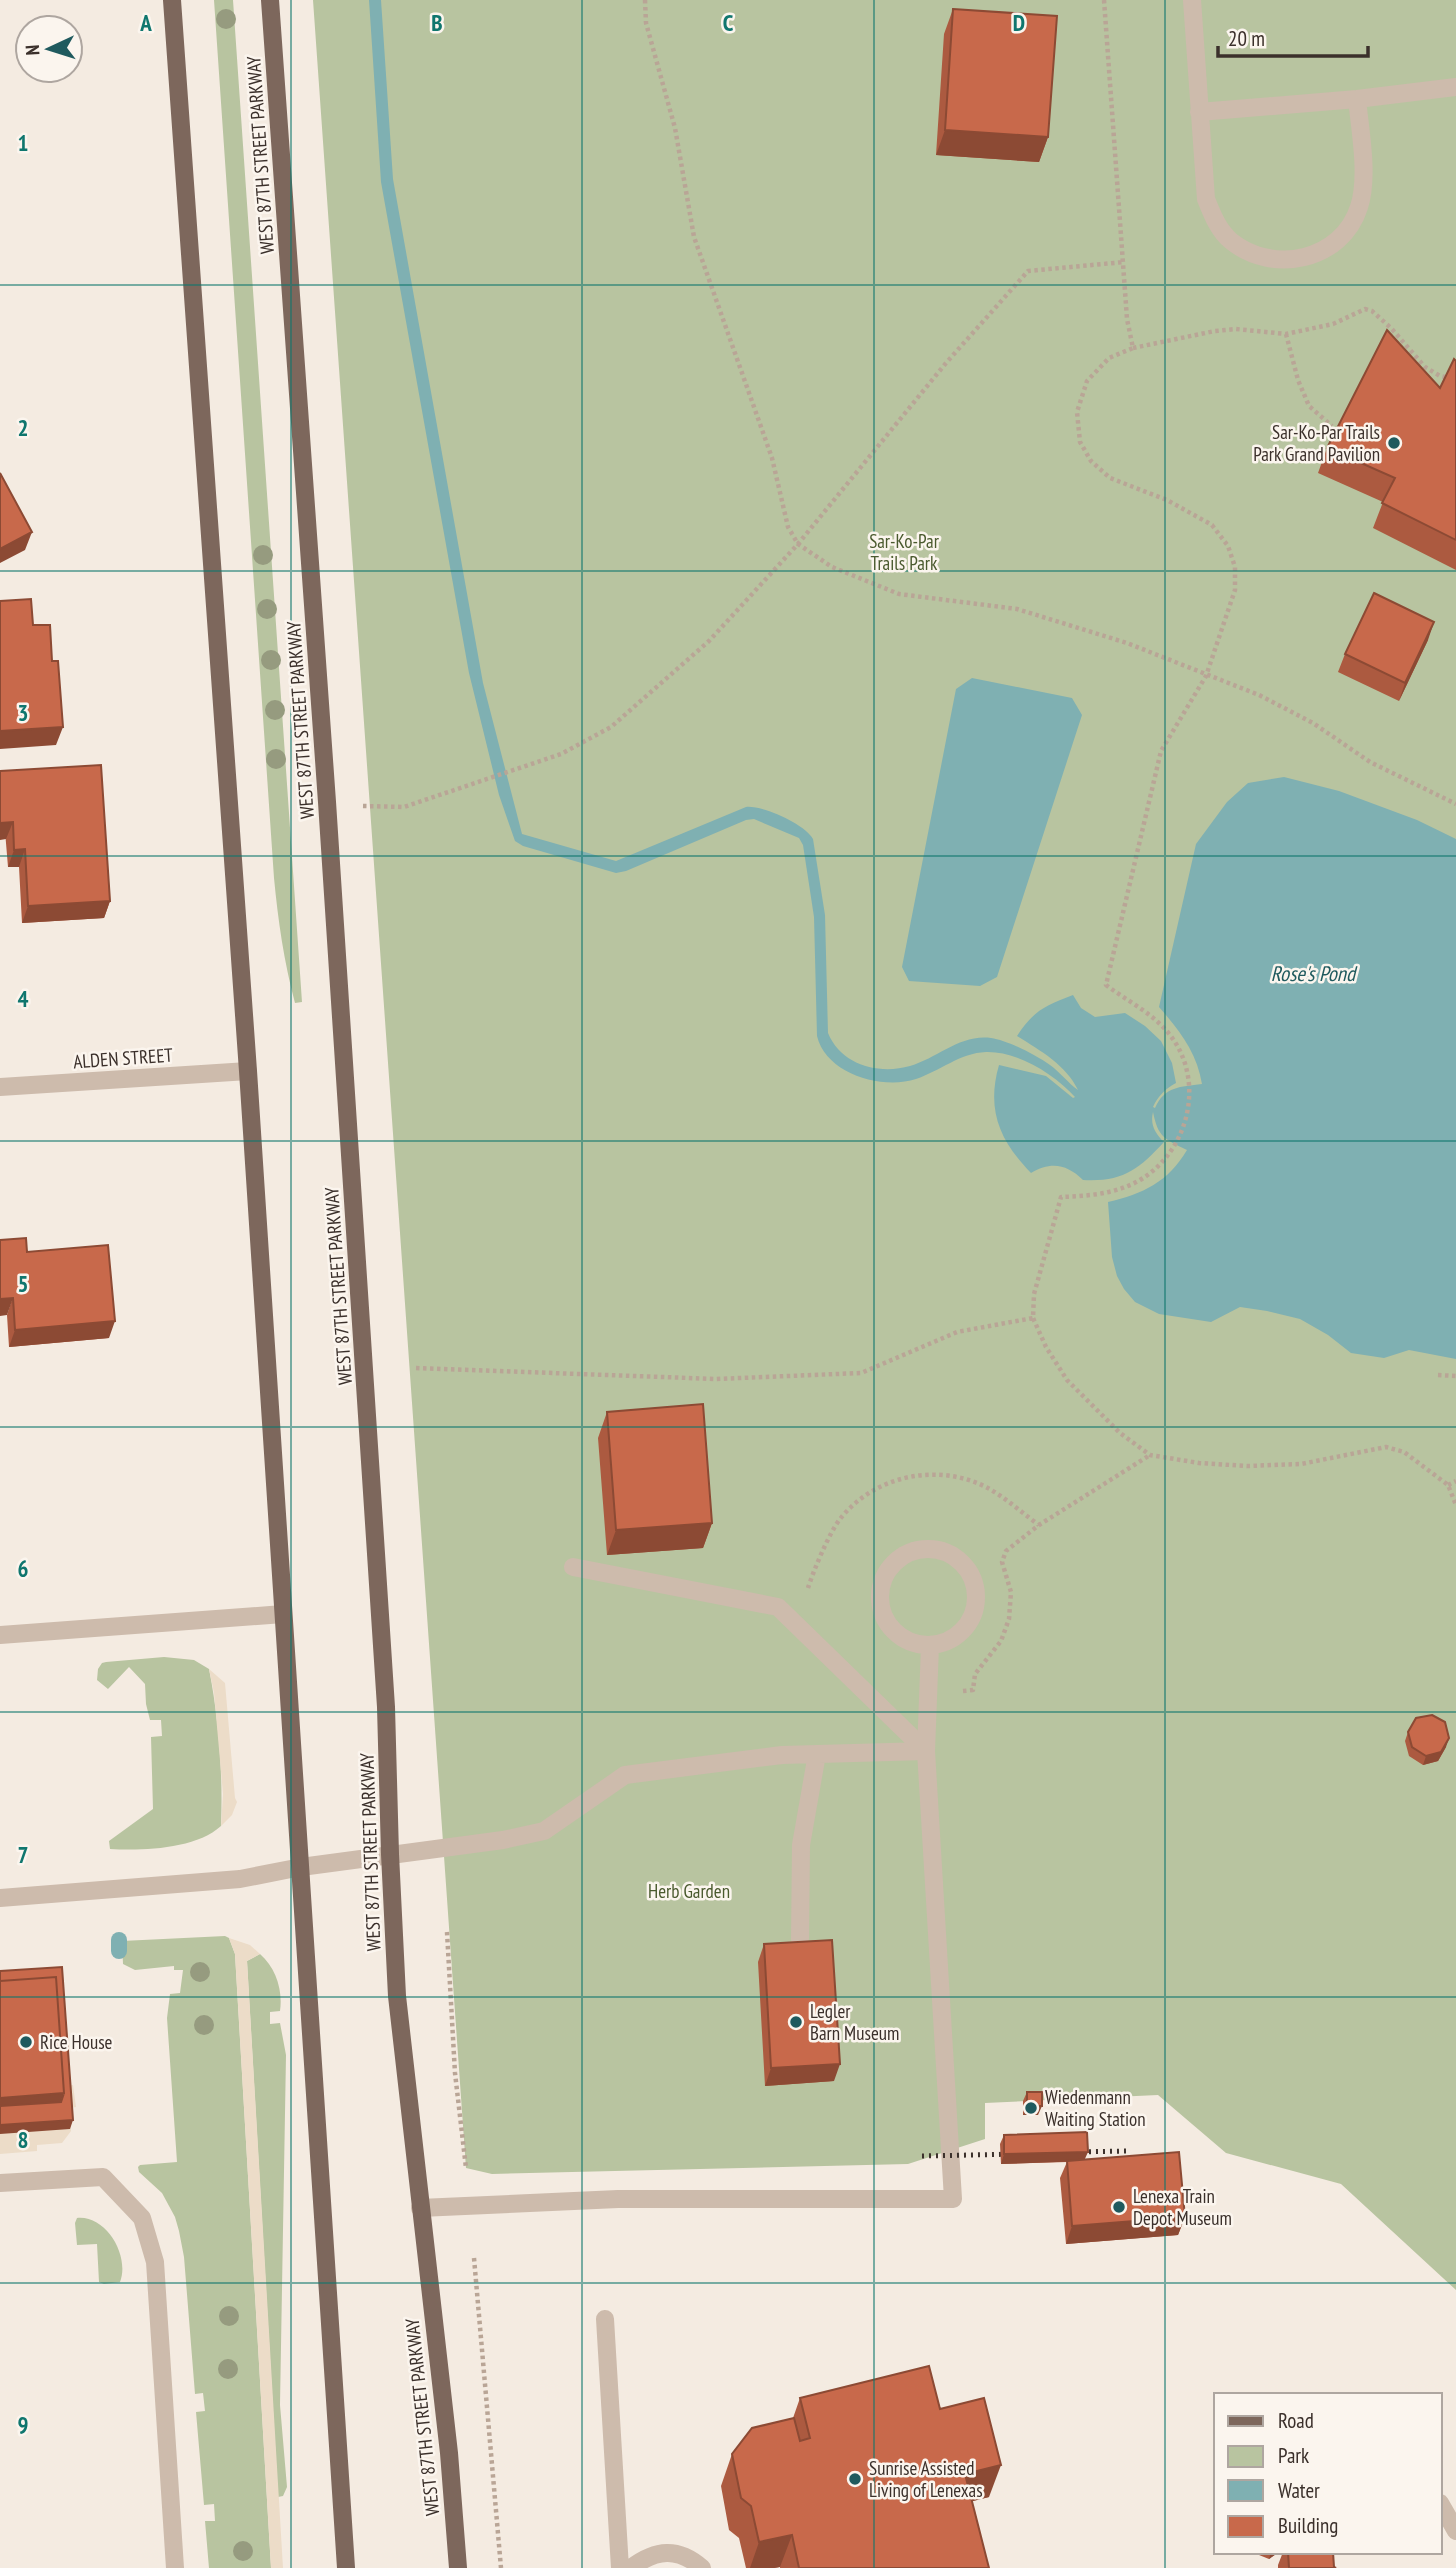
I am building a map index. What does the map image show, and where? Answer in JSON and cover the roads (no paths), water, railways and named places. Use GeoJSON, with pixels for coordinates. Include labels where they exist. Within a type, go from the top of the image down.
{"type":"FeatureCollection","features":[{"type":"Feature","properties":{"kind":"main road"},"geometry":{"type":"LineString","coordinates":[[172,0],[248,1071],[346,2568]]}},
{"type":"Feature","properties":{"kind":"main road","name":"WEST 87TH STREET PARKWAY"},"geometry":{"type":"LineString","coordinates":[[270,0],[327,802],[386,1707],[397,1996],[449,2454],[458,2568]]}},
{"type":"Feature","properties":{"kind":"street"},"geometry":{"type":"LineString","coordinates":[[1192,0],[1206,200],[1215,221],[1228,239],[1247,252],[1269,260],[1292,261],[1314,255],[1333,243],[1350,227],[1364,188],[1357,99]]}},
{"type":"Feature","properties":{"kind":"street"},"geometry":{"type":"LineString","coordinates":[[1199,112],[1357,99],[1456,87]]}},
{"type":"Feature","properties":{"kind":"street","name":"ALDEN STREET"},"geometry":{"type":"LineString","coordinates":[[0,1087],[248,1071]]}},
{"type":"Feature","properties":{"kind":"street"},"geometry":{"type":"LineString","coordinates":[[931,1548],[947,1552],[961,1561],[971,1574],[977,1589],[971,1621],[961,1634],[930,1646],[901,1637],[889,1626],[882,1612],[879,1596],[882,1580],[890,1566],[916,1549],[931,1548]]}},
{"type":"Feature","properties":{"kind":"street"},"geometry":{"type":"LineString","coordinates":[[573,1567],[778,1607],[926,1751]]}},
{"type":"Feature","properties":{"kind":"street"},"geometry":{"type":"LineString","coordinates":[[0,1635],[283,1614]]}},
{"type":"Feature","properties":{"kind":"street"},"geometry":{"type":"LineString","coordinates":[[420,2208],[618,2199],[953,2199],[926,1751],[930,1646]]}},
{"type":"Feature","properties":{"kind":"street"},"geometry":{"type":"LineString","coordinates":[[0,1898],[240,1879],[301,1867],[503,1840],[544,1831],[625,1775],[782,1755],[926,1751]]}},
{"type":"Feature","properties":{"kind":"street"},"geometry":{"type":"LineString","coordinates":[[800,1939],[800,1845],[817,1754]]}},
{"type":"Feature","properties":{"kind":"street"},"geometry":{"type":"LineString","coordinates":[[0,2183],[103,2177],[142,2218],[155,2262],[175,2568]]}},
{"type":"Feature","properties":{"kind":"street"},"geometry":{"type":"LineString","coordinates":[[606,2319],[620,2568]]}},
{"type":"Feature","properties":{"kind":"street"},"geometry":{"type":"LineString","coordinates":[[1442,2506],[1456,2531]]}},
{"type":"Feature","properties":{"kind":"street"},"geometry":{"type":"LineString","coordinates":[[631,2568],[659,2554],[678,2553],[702,2568]]}},
{"type":"Feature","properties":{"kind":"water","name":"Rose's Pond"},"geometry":{"type":"Polygon","coordinates":[[[369,0],[381,0],[393,179],[483,683],[522,834],[616,861],[746,807],[762,809],[782,817],[801,827],[813,839],[825,915],[828,1033],[842,1053],[862,1065],[898,1068],[910,1066],[969,1040],[998,1039],[1037,1057],[1078,1090],[1060,1066],[1017,1036],[1041,1010],[1073,995],[1081,1008],[1095,1017],[1125,1013],[1161,1041],[1172,1063],[1176,1083],[1165,1090],[1153,1107],[1155,1108],[1168,1092],[1180,1087],[1202,1084],[1187,1043],[1159,1007],[1196,844],[1227,802],[1248,783],[1284,777],[1339,791],[1417,820],[1456,839],[1456,1359],[1409,1350],[1384,1358],[1351,1353],[1328,1335],[1300,1319],[1267,1311],[1240,1307],[1211,1322],[1159,1314],[1135,1302],[1117,1276],[1112,1257],[1108,1202],[1154,1185],[1172,1170],[1187,1150],[1163,1136],[1153,1112],[1154,1128],[1164,1142],[1129,1172],[1097,1180],[1083,1180],[1071,1170],[1058,1166],[1045,1167],[1031,1173],[1011,1149],[998,1124],[994,1096],[999,1065],[1046,1076],[1075,1097],[1035,1066],[1011,1056],[986,1052],[959,1059],[916,1079],[887,1082],[857,1076],[831,1060],[822,1049],[817,1036],[814,917],[803,845],[799,838],[754,819],[746,820],[616,873],[523,846],[515,841],[499,795],[469,673],[381,182],[369,0]]]}},
{"type":"Feature","properties":{"kind":"water"},"geometry":{"type":"Polygon","coordinates":[[[972,678],[1072,698],[1082,715],[997,977],[980,986],[909,981],[902,967],[956,689],[972,678]]]}},
{"type":"Feature","properties":{"kind":"waterway"},"geometry":{"type":"LineString","coordinates":[[119,1940],[119,1951]]}},
{"type":"Feature","properties":{"kind":"railway"},"geometry":{"type":"LineString","coordinates":[[1068,2152],[1131,2151]]}},
{"type":"Feature","properties":{"kind":"railway"},"geometry":{"type":"LineString","coordinates":[[922,2156],[1019,2154]]}},
{"type":"Feature","properties":{"kind":"place","name":"Sar-Ko-Par Trails Park Grand Pavilion"},"geometry":{"type":"Point","coordinates":[1394,443]}},
{"type":"Feature","properties":{"kind":"place","name":"Legler Barn Museum"},"geometry":{"type":"Point","coordinates":[796,2022]}},
{"type":"Feature","properties":{"kind":"place","name":"Rice House"},"geometry":{"type":"Point","coordinates":[26,2042]}},
{"type":"Feature","properties":{"kind":"place","name":"Wiedenmann Waiting Station"},"geometry":{"type":"Point","coordinates":[1031,2108]}},
{"type":"Feature","properties":{"kind":"place","name":"Lenexa Train Depot Museum"},"geometry":{"type":"Point","coordinates":[1119,2207]}},
{"type":"Feature","properties":{"kind":"place","name":"Sunrise Assisted Living of Lenexas"},"geometry":{"type":"Point","coordinates":[855,2479]}},
{"type":"Feature","properties":{"kind":"park label","name":"Sar-Ko-Par Trails Park"},"geometry":{"type":"Point","coordinates":[904,552]}},
{"type":"Feature","properties":{"kind":"park label","name":"Herb Garden"},"geometry":{"type":"Point","coordinates":[689,1891]}}]}
